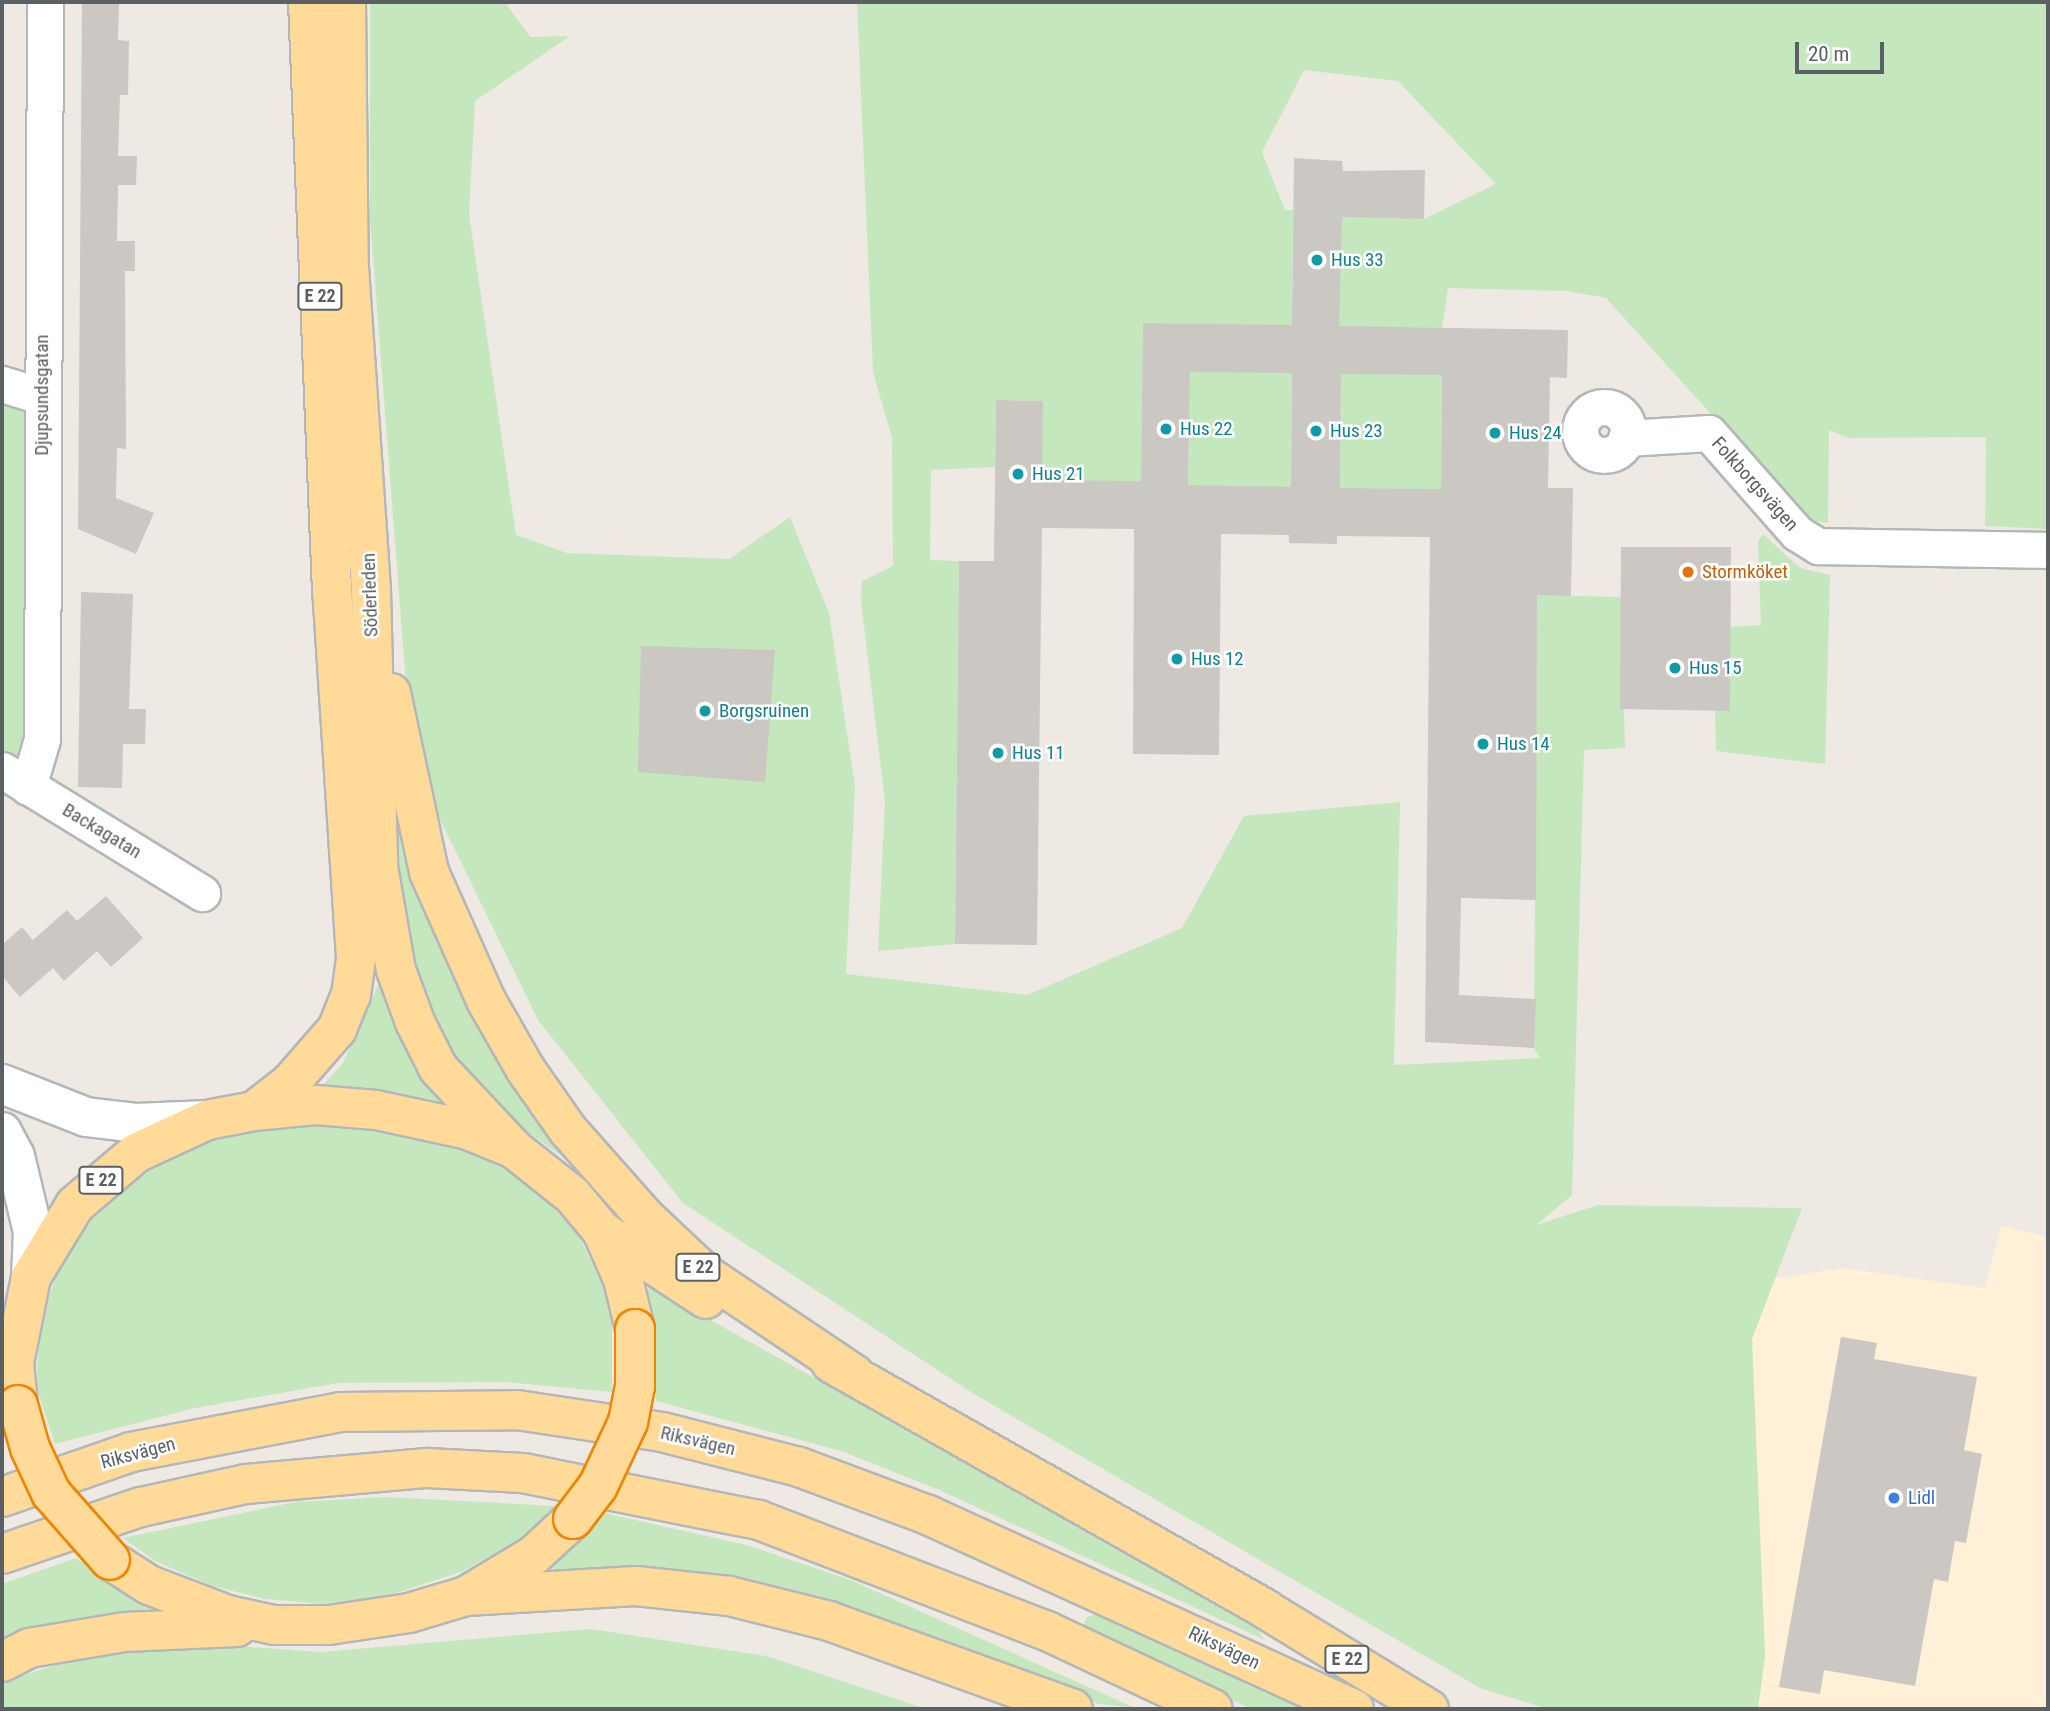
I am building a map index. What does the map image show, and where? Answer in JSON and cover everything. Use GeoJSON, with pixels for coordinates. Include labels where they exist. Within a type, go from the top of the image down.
{"type":"FeatureCollection","features":[{"type":"Feature","properties":{"kind":"highway","name":"Söderleden"},"geometry":{"type":"LineString","coordinates":[[254,1111],[290,1083],[337,1028],[351,995],[356,958],[332,591],[308,2]]}},
{"type":"Feature","properties":{"kind":"highway","name":"Söderleden"},"geometry":{"type":"LineString","coordinates":[[346,2],[349,267],[371,591],[378,867],[396,971],[438,1068],[514,1149]]}},
{"type":"Feature","properties":{"kind":"highway","name":"E 22"},"geometry":{"type":"LineString","coordinates":[[371,591],[429,872],[487,1002],[526,1070],[568,1130],[644,1216],[708,1276],[854,1374],[1265,1609],[1429,1709]]}},
{"type":"Feature","properties":{"kind":"highway"},"geometry":{"type":"LineString","coordinates":[[254,1111],[316,1105],[376,1110],[465,1129],[514,1149],[564,1188],[602,1231],[708,1300],[854,1374]]}},
{"type":"Feature","properties":{"kind":"highway","name":"E 22"},"geometry":{"type":"LineString","coordinates":[[254,1111],[207,1120],[136,1153],[102,1179],[54,1233],[28,1293],[14,1363],[18,1405],[30,1448],[51,1493],[110,1560],[186,1601],[274,1625],[328,1625],[409,1613],[466,1595],[636,1586],[740,1599],[829,1621],[1073,1709]]}},
{"type":"Feature","properties":{"kind":"highway"},"geometry":{"type":"LineString","coordinates":[[466,1595],[534,1555],[573,1519],[598,1486],[628,1422],[635,1386],[635,1329],[623,1279],[602,1231]]}},
{"type":"Feature","properties":{"kind":"highway"},"geometry":{"type":"LineString","coordinates":[[2,1339],[28,1293]]}},
{"type":"Feature","properties":{"kind":"highway","name":"Riksvägen"},"geometry":{"type":"LineString","coordinates":[[2,1497],[131,1452],[340,1412],[517,1410],[649,1430],[799,1466],[928,1515],[1354,1709]]}},
{"type":"Feature","properties":{"kind":"highway"},"geometry":{"type":"LineString","coordinates":[[2,1554],[142,1507],[246,1484],[387,1470],[523,1473],[759,1520],[1047,1631],[1213,1709]]}},
{"type":"Feature","properties":{"kind":"highway"},"geometry":{"type":"LineString","coordinates":[[2,1662],[29,1648],[125,1632],[274,1625]]}},
{"type":"Feature","properties":{"kind":"street","name":"Djupsundsgatan"},"geometry":{"type":"LineString","coordinates":[[15,778],[42,739],[41,396],[45,2]]}},
{"type":"Feature","properties":{"kind":"street"},"geometry":{"type":"LineString","coordinates":[[2,384],[41,396]]}},
{"type":"Feature","properties":{"kind":"street","name":"Folkborgsvägen"},"geometry":{"type":"LineString","coordinates":[[1626,438],[1709,433],[1797,533],[1818,546],[2048,550]]}},
{"type":"Feature","properties":{"kind":"street","name":"Backagatan"},"geometry":{"type":"LineString","coordinates":[[15,778],[202,893]]}},
{"type":"Feature","properties":{"kind":"street"},"geometry":{"type":"LineString","coordinates":[[2,1084],[86,1117],[136,1123],[207,1120]]}},
{"type":"Feature","properties":{"kind":"street"},"geometry":{"type":"LineString","coordinates":[[2,1132],[15,1156],[31,1222],[28,1293]]}},
{"type":"Feature","properties":{"kind":"shaded area"},"geometry":{"type":"Polygon","coordinates":[[[2001,1226],[2048,1237],[2048,1709],[1758,1709],[1765,1656],[1752,1339],[1774,1279],[1842,1268],[1985,1288],[2001,1226]]]}},
{"type":"Feature","properties":{"kind":"green space"},"geometry":{"type":"Polygon","coordinates":[[[370,2],[505,2],[530,37],[570,36],[475,101],[469,214],[516,535],[567,553],[729,559],[790,517],[829,613],[855,786],[846,974],[1027,995],[1182,928],[1244,816],[1400,802],[1394,1065],[1540,1058],[1534,1048],[1537,595],[1621,597],[1625,748],[1584,750],[1572,1195],[1536,1225],[1598,1205],[1802,1208],[1752,1339],[1765,1656],[1758,1709],[1548,1709],[1480,1688],[974,1394],[683,1203],[538,1020],[412,762],[370,218],[370,2]]]}},
{"type":"Feature","properties":{"kind":"green space"},"geometry":{"type":"Polygon","coordinates":[[[857,2],[2048,2],[2048,529],[1985,526],[1986,437],[1848,438],[1829,430],[1828,523],[1806,519],[1606,298],[1567,291],[1448,288],[1442,328],[1322,326],[1342,217],[1424,219],[1496,184],[1398,81],[1304,70],[1262,152],[1285,210],[1293,210],[1292,301],[1310,326],[1143,323],[1141,501],[1042,480],[1042,401],[996,400],[995,467],[931,470],[930,560],[959,561],[955,944],[878,951],[885,802],[861,601],[862,581],[893,566],[892,438],[873,372],[857,2]]]}},
{"type":"Feature","properties":{"kind":"green space"},"geometry":{"type":"Polygon","coordinates":[[[1190,372],[1292,372],[1291,488],[1188,485],[1190,372]]]}},
{"type":"Feature","properties":{"kind":"green space"},"geometry":{"type":"Polygon","coordinates":[[[1341,374],[1442,374],[1441,489],[1432,489],[1432,508],[1419,489],[1340,488],[1341,374]]]}},
{"type":"Feature","properties":{"kind":"green space"},"geometry":{"type":"Polygon","coordinates":[[[2,398],[26,406],[27,764],[2,749],[2,398]]]}},
{"type":"Feature","properties":{"kind":"green space"},"geometry":{"type":"Polygon","coordinates":[[[1763,534],[1800,568],[1830,575],[1825,764],[1716,751],[1715,711],[1730,627],[1761,625],[1758,542],[1763,534]]]}},
{"type":"Feature","properties":{"kind":"green space"},"geometry":{"type":"Polygon","coordinates":[[[396,810],[572,1155],[572,1164],[491,1105],[451,1056],[425,1004],[403,933],[391,825],[396,810]]]}},
{"type":"Feature","properties":{"kind":"green space"},"geometry":{"type":"Polygon","coordinates":[[[384,972],[450,1109],[315,1093],[343,1063],[384,972]]]}},
{"type":"Feature","properties":{"kind":"green space"},"geometry":{"type":"Polygon","coordinates":[[[319,1115],[466,1146],[517,1173],[577,1231],[612,1306],[612,1392],[505,1382],[338,1383],[195,1408],[55,1444],[36,1386],[40,1322],[62,1259],[94,1212],[154,1162],[222,1132],[319,1115]]]}},
{"type":"Feature","properties":{"kind":"green space"},"geometry":{"type":"Polygon","coordinates":[[[651,1287],[1250,1620],[1265,1640],[937,1489],[841,1451],[656,1401],[656,1331],[645,1292],[651,1287]]]}},
{"type":"Feature","properties":{"kind":"green space"},"geometry":{"type":"Polygon","coordinates":[[[387,1497],[557,1506],[512,1544],[461,1572],[390,1595],[322,1604],[265,1599],[212,1586],[155,1561],[123,1538],[295,1502],[387,1497]]]}},
{"type":"Feature","properties":{"kind":"green space"},"geometry":{"type":"Polygon","coordinates":[[[604,1513],[747,1545],[853,1581],[1135,1708],[1099,1704],[954,1654],[558,1576],[552,1566],[604,1513]]]}},
{"type":"Feature","properties":{"kind":"green space"},"geometry":{"type":"Polygon","coordinates":[[[76,1558],[152,1610],[43,1625],[2,1644],[2,1584],[76,1558]]]}},
{"type":"Feature","properties":{"kind":"green space"},"geometry":{"type":"Polygon","coordinates":[[[1098,1614],[1304,1709],[1251,1709],[1090,1634],[1083,1625],[1087,1617],[1098,1614]]]}},
{"type":"Feature","properties":{"kind":"green space"},"geometry":{"type":"Polygon","coordinates":[[[591,1629],[766,1656],[926,1709],[2,1709],[2,1682],[91,1654],[194,1643],[321,1652],[591,1629]]]}},
{"type":"Feature","properties":{"kind":"building"},"geometry":{"type":"Polygon","coordinates":[[[82,2],[119,2],[118,40],[129,41],[128,95],[120,95],[118,156],[137,156],[136,185],[118,185],[117,241],[135,241],[135,271],[125,271],[126,449],[117,448],[116,498],[154,513],[136,554],[78,529],[82,2]]]}},
{"type":"Feature","properties":{"kind":"building"},"geometry":{"type":"Polygon","coordinates":[[[1294,158],[1342,161],[1343,171],[1425,170],[1424,219],[1342,217],[1339,326],[1568,330],[1567,378],[1550,377],[1548,488],[1573,488],[1571,596],[1537,595],[1536,900],[1461,898],[1459,995],[1536,999],[1534,1048],[1425,1042],[1430,537],[1337,536],[1337,544],[1289,543],[1289,535],[1221,534],[1219,755],[1133,754],[1134,529],[1042,528],[1037,945],[955,944],[959,561],[994,561],[996,400],[1043,401],[1042,480],[1141,481],[1143,323],[1292,325],[1294,158]],[[1190,372],[1188,485],[1291,487],[1292,373],[1190,372]],[[1341,374],[1340,488],[1441,489],[1442,375],[1341,374]]]}},
{"type":"Feature","properties":{"kind":"building","name":"Hus 15"},"geometry":{"type":"Polygon","coordinates":[[[1621,547],[1731,547],[1730,711],[1620,709],[1621,547]]]}},
{"type":"Feature","properties":{"kind":"building"},"geometry":{"type":"Polygon","coordinates":[[[81,592],[133,594],[129,709],[146,709],[145,744],[123,744],[122,788],[78,787],[81,592]]]}},
{"type":"Feature","properties":{"kind":"building","name":"Borgsruinen"},"geometry":{"type":"Polygon","coordinates":[[[641,646],[775,650],[765,782],[638,772],[641,646]]]}},
{"type":"Feature","properties":{"kind":"building"},"geometry":{"type":"Polygon","coordinates":[[[106,896],[143,938],[111,967],[97,951],[64,981],[53,968],[20,997],[2,976],[2,945],[22,927],[33,940],[67,910],[77,921],[106,896]]]}},
{"type":"Feature","properties":{"kind":"building","name":"Lidl"},"geometry":{"type":"Polygon","coordinates":[[[1841,1337],[1877,1343],[1874,1359],[1977,1377],[1964,1450],[1982,1454],[1966,1543],[1955,1541],[1948,1582],[1934,1579],[1915,1686],[1824,1670],[1820,1694],[1779,1687],[1841,1337]]]}},
{"type":"Feature","properties":{"kind":"place","name":"Hus 33"},"geometry":{"type":"Point","coordinates":[1317,260]}},
{"type":"Feature","properties":{"kind":"place","name":"Hus 22"},"geometry":{"type":"Point","coordinates":[1166,429]}},
{"type":"Feature","properties":{"kind":"place","name":"Hus 23"},"geometry":{"type":"Point","coordinates":[1316,431]}},
{"type":"Feature","properties":{"kind":"place","name":"Hus 24"},"geometry":{"type":"Point","coordinates":[1495,433]}},
{"type":"Feature","properties":{"kind":"place","name":"Hus 21"},"geometry":{"type":"Point","coordinates":[1018,474]}},
{"type":"Feature","properties":{"kind":"place","name":"Stormköket"},"geometry":{"type":"Point","coordinates":[1688,572]}},
{"type":"Feature","properties":{"kind":"place","name":"Hus 12"},"geometry":{"type":"Point","coordinates":[1177,659]}},
{"type":"Feature","properties":{"kind":"place","name":"Hus 15"},"geometry":{"type":"Point","coordinates":[1675,668]}},
{"type":"Feature","properties":{"kind":"place","name":"Borgsruinen"},"geometry":{"type":"Point","coordinates":[705,711]}},
{"type":"Feature","properties":{"kind":"place","name":"Hus 14"},"geometry":{"type":"Point","coordinates":[1483,744]}},
{"type":"Feature","properties":{"kind":"place","name":"Hus 11"},"geometry":{"type":"Point","coordinates":[998,753]}},
{"type":"Feature","properties":{"kind":"place","name":"Lidl"},"geometry":{"type":"Point","coordinates":[1894,1498]}}]}
